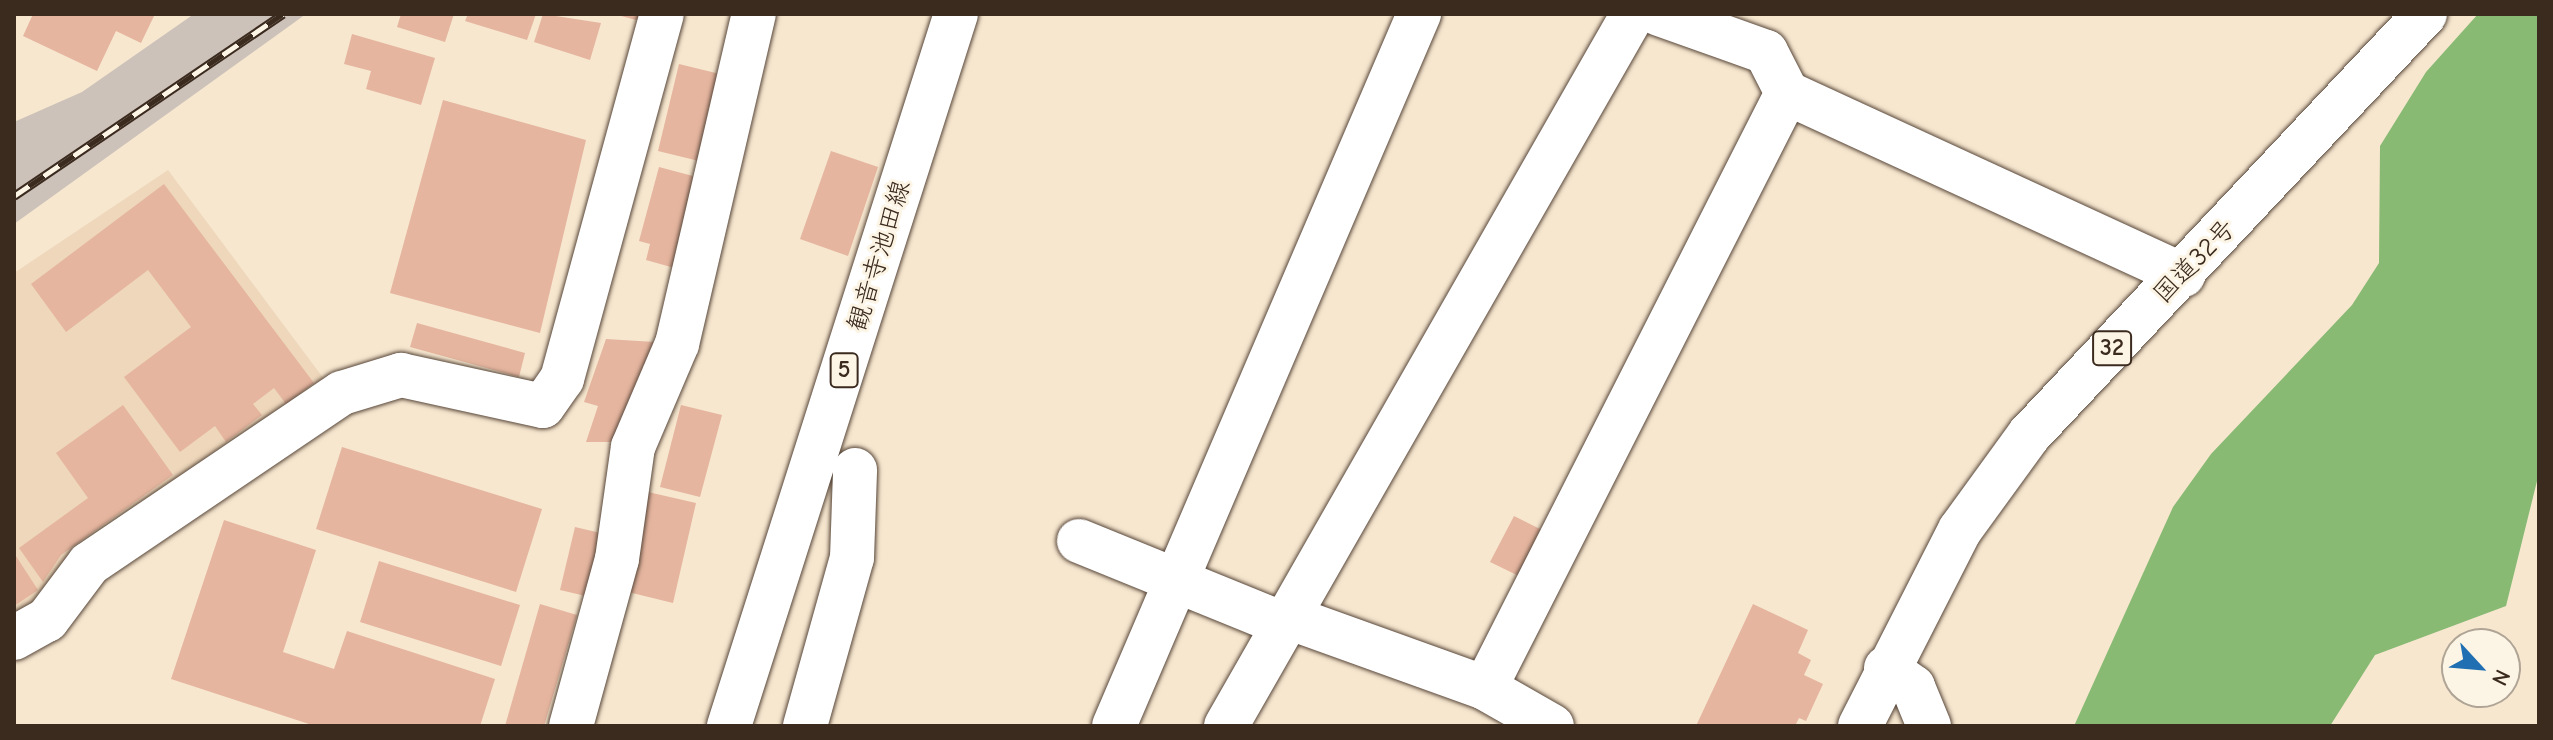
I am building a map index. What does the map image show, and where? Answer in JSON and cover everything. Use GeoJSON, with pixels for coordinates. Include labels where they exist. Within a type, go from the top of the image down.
{"type":"FeatureCollection","features":[{"type":"Feature","properties":{"kind":"main road"},"geometry":{"type":"LineString","coordinates":[[14,638],[47,620],[89,564],[342,393],[401,375],[543,406],[562,379],[662,14]]}},
{"type":"Feature","properties":{"kind":"main road"},"geometry":{"type":"LineString","coordinates":[[571,726],[617,559],[633,447],[677,344],[754,14]]}},
{"type":"Feature","properties":{"kind":"main road","name":"観音寺池田線"},"geometry":{"type":"LineString","coordinates":[[729,726],[956,14]]}},
{"type":"Feature","properties":{"kind":"main road"},"geometry":{"type":"LineString","coordinates":[[1114,726],[1180,580],[1419,14]]}},
{"type":"Feature","properties":{"kind":"main road"},"geometry":{"type":"LineString","coordinates":[[1226,726],[1633,14]]}},
{"type":"Feature","properties":{"kind":"main road"},"geometry":{"type":"LineString","coordinates":[[1659,14],[1766,52],[1787,93],[2183,275]]}},
{"type":"Feature","properties":{"kind":"main road","name":"国道32号"},"geometry":{"type":"LineString","coordinates":[[1860,726],[1886,668],[1960,530],[2029,435],[2183,275],[2425,14]]}},
{"type":"Feature","properties":{"kind":"main road"},"geometry":{"type":"LineString","coordinates":[[1485,688],[1787,93]]}},
{"type":"Feature","properties":{"kind":"main road"},"geometry":{"type":"LineString","coordinates":[[805,726],[852,558],[855,470]]}},
{"type":"Feature","properties":{"kind":"main road"},"geometry":{"type":"LineString","coordinates":[[1079,541],[1286,620],[1485,688],[1552,726]]}},
{"type":"Feature","properties":{"kind":"main road"},"geometry":{"type":"LineString","coordinates":[[1886,668],[1913,687],[1929,726]]}},
{"type":"Feature","properties":{"kind":"shaded area"},"geometry":{"type":"Polygon","coordinates":[[[194,14],[306,14],[14,224],[14,122],[82,92],[194,14]]]}},
{"type":"Feature","properties":{"kind":"shaded area"},"geometry":{"type":"Polygon","coordinates":[[[168,170],[327,383],[14,616],[14,273],[168,170]]]}},
{"type":"Feature","properties":{"kind":"green space"},"geometry":{"type":"Polygon","coordinates":[[[2478,14],[2539,14],[2539,473],[2506,606],[2375,655],[2330,726],[2074,726],[2173,507],[2211,454],[2352,305],[2379,263],[2380,146],[2426,72],[2478,14]]]}},
{"type":"Feature","properties":{"kind":"building"},"geometry":{"type":"Polygon","coordinates":[[[33,14],[155,14],[141,43],[116,31],[97,71],[23,36],[33,14]]]}},
{"type":"Feature","properties":{"kind":"building"},"geometry":{"type":"Polygon","coordinates":[[[401,14],[454,14],[445,42],[397,27],[401,14]]]}},
{"type":"Feature","properties":{"kind":"building"},"geometry":{"type":"Polygon","coordinates":[[[468,14],[536,14],[527,40],[465,21],[468,14]]]}},
{"type":"Feature","properties":{"kind":"building"},"geometry":{"type":"Polygon","coordinates":[[[543,14],[601,23],[590,60],[534,42],[543,14]]]}},
{"type":"Feature","properties":{"kind":"building"},"geometry":{"type":"Polygon","coordinates":[[[614,14],[649,14],[647,23],[614,14]]]}},
{"type":"Feature","properties":{"kind":"building"},"geometry":{"type":"Polygon","coordinates":[[[352,34],[435,58],[421,105],[366,89],[371,71],[344,64],[352,34]]]}},
{"type":"Feature","properties":{"kind":"building"},"geometry":{"type":"Polygon","coordinates":[[[679,64],[724,75],[703,162],[658,151],[679,64]]]}},
{"type":"Feature","properties":{"kind":"building"},"geometry":{"type":"Polygon","coordinates":[[[443,100],[586,140],[540,333],[390,293],[443,100]]]}},
{"type":"Feature","properties":{"kind":"building"},"geometry":{"type":"Polygon","coordinates":[[[831,151],[878,167],[848,256],[800,239],[831,151]]]}},
{"type":"Feature","properties":{"kind":"building"},"geometry":{"type":"Polygon","coordinates":[[[659,167],[704,179],[678,269],[646,260],[650,244],[639,241],[659,167]]]}},
{"type":"Feature","properties":{"kind":"building"},"geometry":{"type":"Polygon","coordinates":[[[164,184],[314,383],[286,404],[274,388],[253,404],[262,415],[226,442],[215,426],[180,452],[124,377],[191,327],[148,270],[66,332],[31,284],[164,184]]]}},
{"type":"Feature","properties":{"kind":"building"},"geometry":{"type":"Polygon","coordinates":[[[417,323],[525,353],[519,377],[410,347],[417,323]]]}},
{"type":"Feature","properties":{"kind":"building"},"geometry":{"type":"Polygon","coordinates":[[[606,339],[655,342],[619,442],[586,442],[598,406],[584,402],[606,339]]]}},
{"type":"Feature","properties":{"kind":"building"},"geometry":{"type":"Polygon","coordinates":[[[123,405],[173,475],[61,555],[43,582],[19,548],[88,498],[56,453],[123,405]]]}},
{"type":"Feature","properties":{"kind":"building"},"geometry":{"type":"Polygon","coordinates":[[[681,405],[722,415],[700,497],[660,487],[681,405]]]}},
{"type":"Feature","properties":{"kind":"building"},"geometry":{"type":"Polygon","coordinates":[[[342,447],[542,509],[516,592],[316,529],[342,447]]]}},
{"type":"Feature","properties":{"kind":"building"},"geometry":{"type":"Polygon","coordinates":[[[648,492],[696,503],[673,603],[624,591],[648,492]]]}},
{"type":"Feature","properties":{"kind":"building"},"geometry":{"type":"Polygon","coordinates":[[[1514,516],[1548,533],[1525,579],[1490,562],[1514,516]]]}},
{"type":"Feature","properties":{"kind":"building"},"geometry":{"type":"Polygon","coordinates":[[[224,520],[316,550],[283,652],[334,669],[347,631],[495,679],[480,726],[315,726],[171,679],[224,520]]]}},
{"type":"Feature","properties":{"kind":"building"},"geometry":{"type":"Polygon","coordinates":[[[575,527],[609,535],[594,598],[560,590],[575,527]]]}},
{"type":"Feature","properties":{"kind":"building"},"geometry":{"type":"Polygon","coordinates":[[[14,553],[38,590],[14,606],[14,553]]]}},
{"type":"Feature","properties":{"kind":"building"},"geometry":{"type":"Polygon","coordinates":[[[379,561],[520,605],[501,666],[360,622],[379,561]]]}},
{"type":"Feature","properties":{"kind":"building"},"geometry":{"type":"Polygon","coordinates":[[[540,604],[577,615],[544,726],[505,726],[540,604]]]}},
{"type":"Feature","properties":{"kind":"building"},"geometry":{"type":"Polygon","coordinates":[[[1753,604],[1808,630],[1798,653],[1811,660],[1804,675],[1823,684],[1806,721],[1799,718],[1795,726],[1696,726],[1753,604]]]}},
{"type":"Feature","properties":{"kind":"railway"},"geometry":{"type":"LineString","coordinates":[[14,196],[283,14]]}}]}
